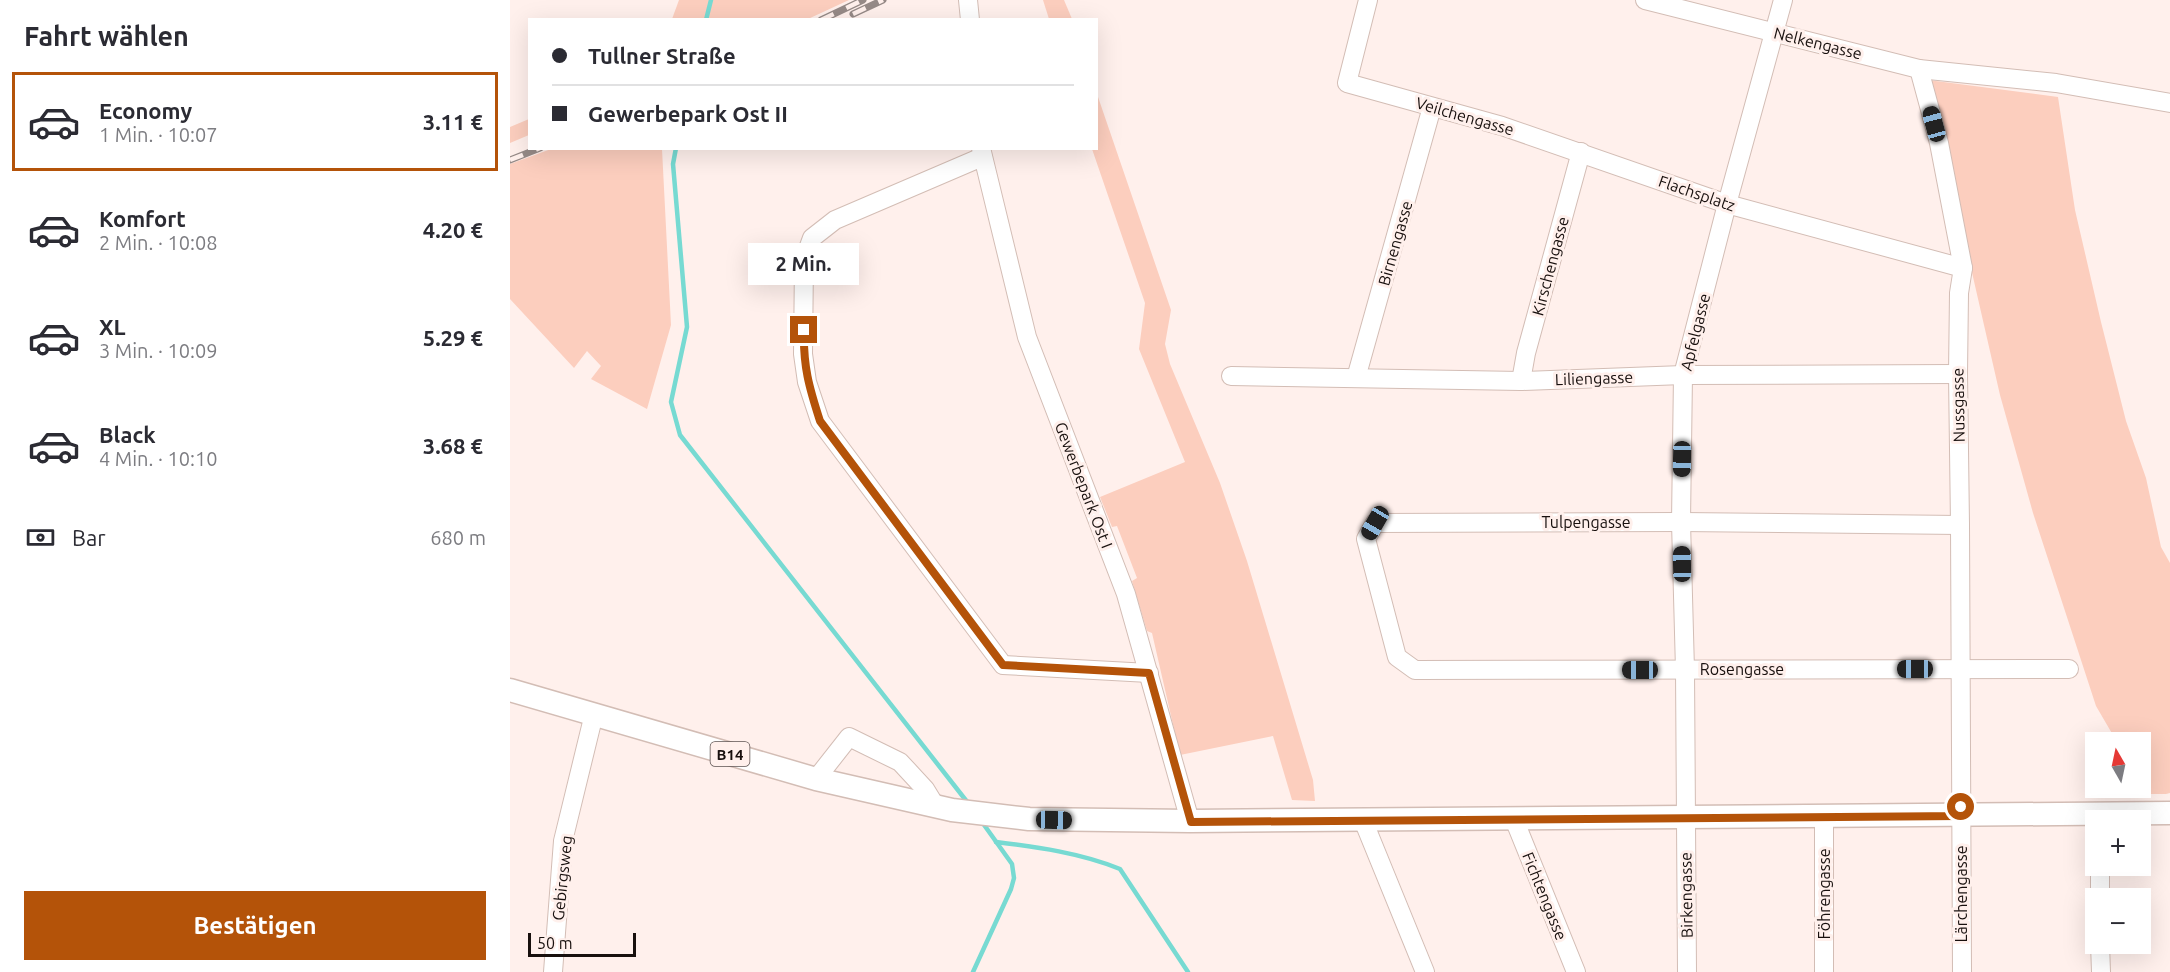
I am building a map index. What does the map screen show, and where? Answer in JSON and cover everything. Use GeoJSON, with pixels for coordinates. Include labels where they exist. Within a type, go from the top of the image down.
{"type":"FeatureCollection","features":[{"type":"Feature","properties":{"kind":"main road","name":"B14"},"geometry":{"type":"LineString","coordinates":[[510,690],[816,778],[944,809],[1005,817],[1191,822],[1824,816],[2085,817]]}},
{"type":"Feature","properties":{"kind":"main road","name":"B14"},"geometry":{"type":"LineString","coordinates":[[2151,814],[2170,813]]}},
{"type":"Feature","properties":{"kind":"street"},"geometry":{"type":"LineString","coordinates":[[968,0],[970,18]]}},
{"type":"Feature","properties":{"kind":"street","name":"Veilchengasse"},"geometry":{"type":"LineString","coordinates":[[1368,0],[1347,83],[1502,126],[1581,152]]}},
{"type":"Feature","properties":{"kind":"street","name":"Nelkengasse"},"geometry":{"type":"LineString","coordinates":[[1645,0],[1919,69],[2056,84],[2170,102]]}},
{"type":"Feature","properties":{"kind":"street","name":"Apfelgasse"},"geometry":{"type":"LineString","coordinates":[[1685,817],[1685,670],[1681,522],[1683,375],[1783,0]]}},
{"type":"Feature","properties":{"kind":"street","name":"Nussgasse"},"geometry":{"type":"LineString","coordinates":[[1919,69],[1939,143],[1963,268],[1959,293],[1958,374],[1962,746]]}},
{"type":"Feature","properties":{"kind":"street","name":"Birnengasse"},"geometry":{"type":"LineString","coordinates":[[1356,378],[1432,107]]}},
{"type":"Feature","properties":{"kind":"street","name":"Flachsplatz"},"geometry":{"type":"LineString","coordinates":[[1581,152],[1727,204],[1963,268]]}},
{"type":"Feature","properties":{"kind":"street","name":"Kirschengasse"},"geometry":{"type":"LineString","coordinates":[[1521,381],[1581,152]]}},
{"type":"Feature","properties":{"kind":"street"},"geometry":{"type":"LineString","coordinates":[[982,153],[835,220],[812,238],[804,260],[803,354],[807,382],[820,421],[1003,665],[1149,673]]}},
{"type":"Feature","properties":{"kind":"street","name":"Gewerbepark Ost I"},"geometry":{"type":"LineString","coordinates":[[982,153],[1027,337],[1126,594],[1191,822]]}},
{"type":"Feature","properties":{"kind":"street","name":"Liliengasse"},"geometry":{"type":"LineString","coordinates":[[1231,376],[1521,381],[1683,375],[1958,374]]}},
{"type":"Feature","properties":{"kind":"street","name":"Tulpengasse"},"geometry":{"type":"LineString","coordinates":[[1415,670],[1397,657],[1366,539],[1375,523],[1681,522],[1960,525]]}},
{"type":"Feature","properties":{"kind":"street","name":"Rosengasse"},"geometry":{"type":"LineString","coordinates":[[1415,670],[2069,669]]}},
{"type":"Feature","properties":{"kind":"street","name":"Gebirgsweg"},"geometry":{"type":"LineString","coordinates":[[553,972],[563,841],[594,714]]}},
{"type":"Feature","properties":{"kind":"street"},"geometry":{"type":"LineString","coordinates":[[816,778],[849,737],[900,762],[944,809]]}},
{"type":"Feature","properties":{"kind":"street","name":"Lärchengasse"},"geometry":{"type":"LineString","coordinates":[[1962,746],[1962,972]]}},
{"type":"Feature","properties":{"kind":"street","name":"Föhrengasse"},"geometry":{"type":"LineString","coordinates":[[1824,816],[1824,972]]}},
{"type":"Feature","properties":{"kind":"street","name":"Birkengasse"},"geometry":{"type":"LineString","coordinates":[[1685,817],[1687,972]]}},
{"type":"Feature","properties":{"kind":"street","name":"Fichtengasse"},"geometry":{"type":"LineString","coordinates":[[1514,819],[1576,972]]}},
{"type":"Feature","properties":{"kind":"street"},"geometry":{"type":"LineString","coordinates":[[1363,820],[1425,972]]}},
{"type":"Feature","properties":{"kind":"street"},"geometry":{"type":"LineString","coordinates":[[2100,954],[2101,972]]}},
{"type":"Feature","properties":{"kind":"shaded area"},"geometry":{"type":"Polygon","coordinates":[[[679,0],[849,0],[810,18],[672,18],[679,0]]]}},
{"type":"Feature","properties":{"kind":"shaded area"},"geometry":{"type":"Polygon","coordinates":[[[1043,0],[1064,0],[1072,18],[1049,18],[1043,0]]]}},
{"type":"Feature","properties":{"kind":"shaded area"},"geometry":{"type":"Polygon","coordinates":[[[1928,80],[2058,97],[2075,210],[2101,322],[2126,421],[2146,478],[2161,547],[2170,563],[2170,793],[2151,794],[2151,732],[2111,732],[2096,706],[2033,513],[2000,395],[1928,80]]]}},
{"type":"Feature","properties":{"kind":"shaded area"},"geometry":{"type":"Polygon","coordinates":[[[1098,97],[1171,310],[1165,344],[1170,364],[1220,483],[1247,561],[1313,780],[1315,801],[1292,800],[1273,736],[1180,755],[1152,633],[1147,631],[1132,581],[1137,578],[1117,526],[1112,527],[1100,497],[1185,462],[1139,349],[1145,303],[1092,150],[1098,150],[1098,97]]]}},
{"type":"Feature","properties":{"kind":"shaded area"},"geometry":{"type":"Polygon","coordinates":[[[528,119],[528,135],[510,143],[510,127],[528,119]]]}},
{"type":"Feature","properties":{"kind":"shaded area"},"geometry":{"type":"Polygon","coordinates":[[[548,150],[662,150],[671,325],[647,409],[591,379],[601,366],[587,351],[574,368],[510,299],[510,164],[548,150]]]}},
{"type":"Feature","properties":{"kind":"waterway"},"geometry":{"type":"LineString","coordinates":[[706,18],[711,0]]}},
{"type":"Feature","properties":{"kind":"waterway"},"geometry":{"type":"LineString","coordinates":[[676,150],[673,164],[687,327],[671,402],[680,435],[968,803]]}},
{"type":"Feature","properties":{"kind":"waterway"},"geometry":{"type":"LineString","coordinates":[[973,972],[1014,878],[1012,864],[982,822]]}},
{"type":"Feature","properties":{"kind":"waterway"},"geometry":{"type":"LineString","coordinates":[[996,842],[1074,855],[1120,869],[1188,972]]}},
{"type":"Feature","properties":{"kind":"railway"},"geometry":{"type":"LineString","coordinates":[[825,18],[863,0]]}},
{"type":"Feature","properties":{"kind":"railway"},"geometry":{"type":"LineString","coordinates":[[853,14],[883,0]]}},
{"type":"Feature","properties":{"kind":"railway"},"geometry":{"type":"LineString","coordinates":[[510,160],[535,150]]}},
{"type":"Feature","properties":{"kind":"route"},"geometry":{"type":"LineString","coordinates":[[804,330],[803,354],[807,382],[820,421],[1003,665],[1149,673],[1191,822],[1961,816],[1961,807]]}}]}
